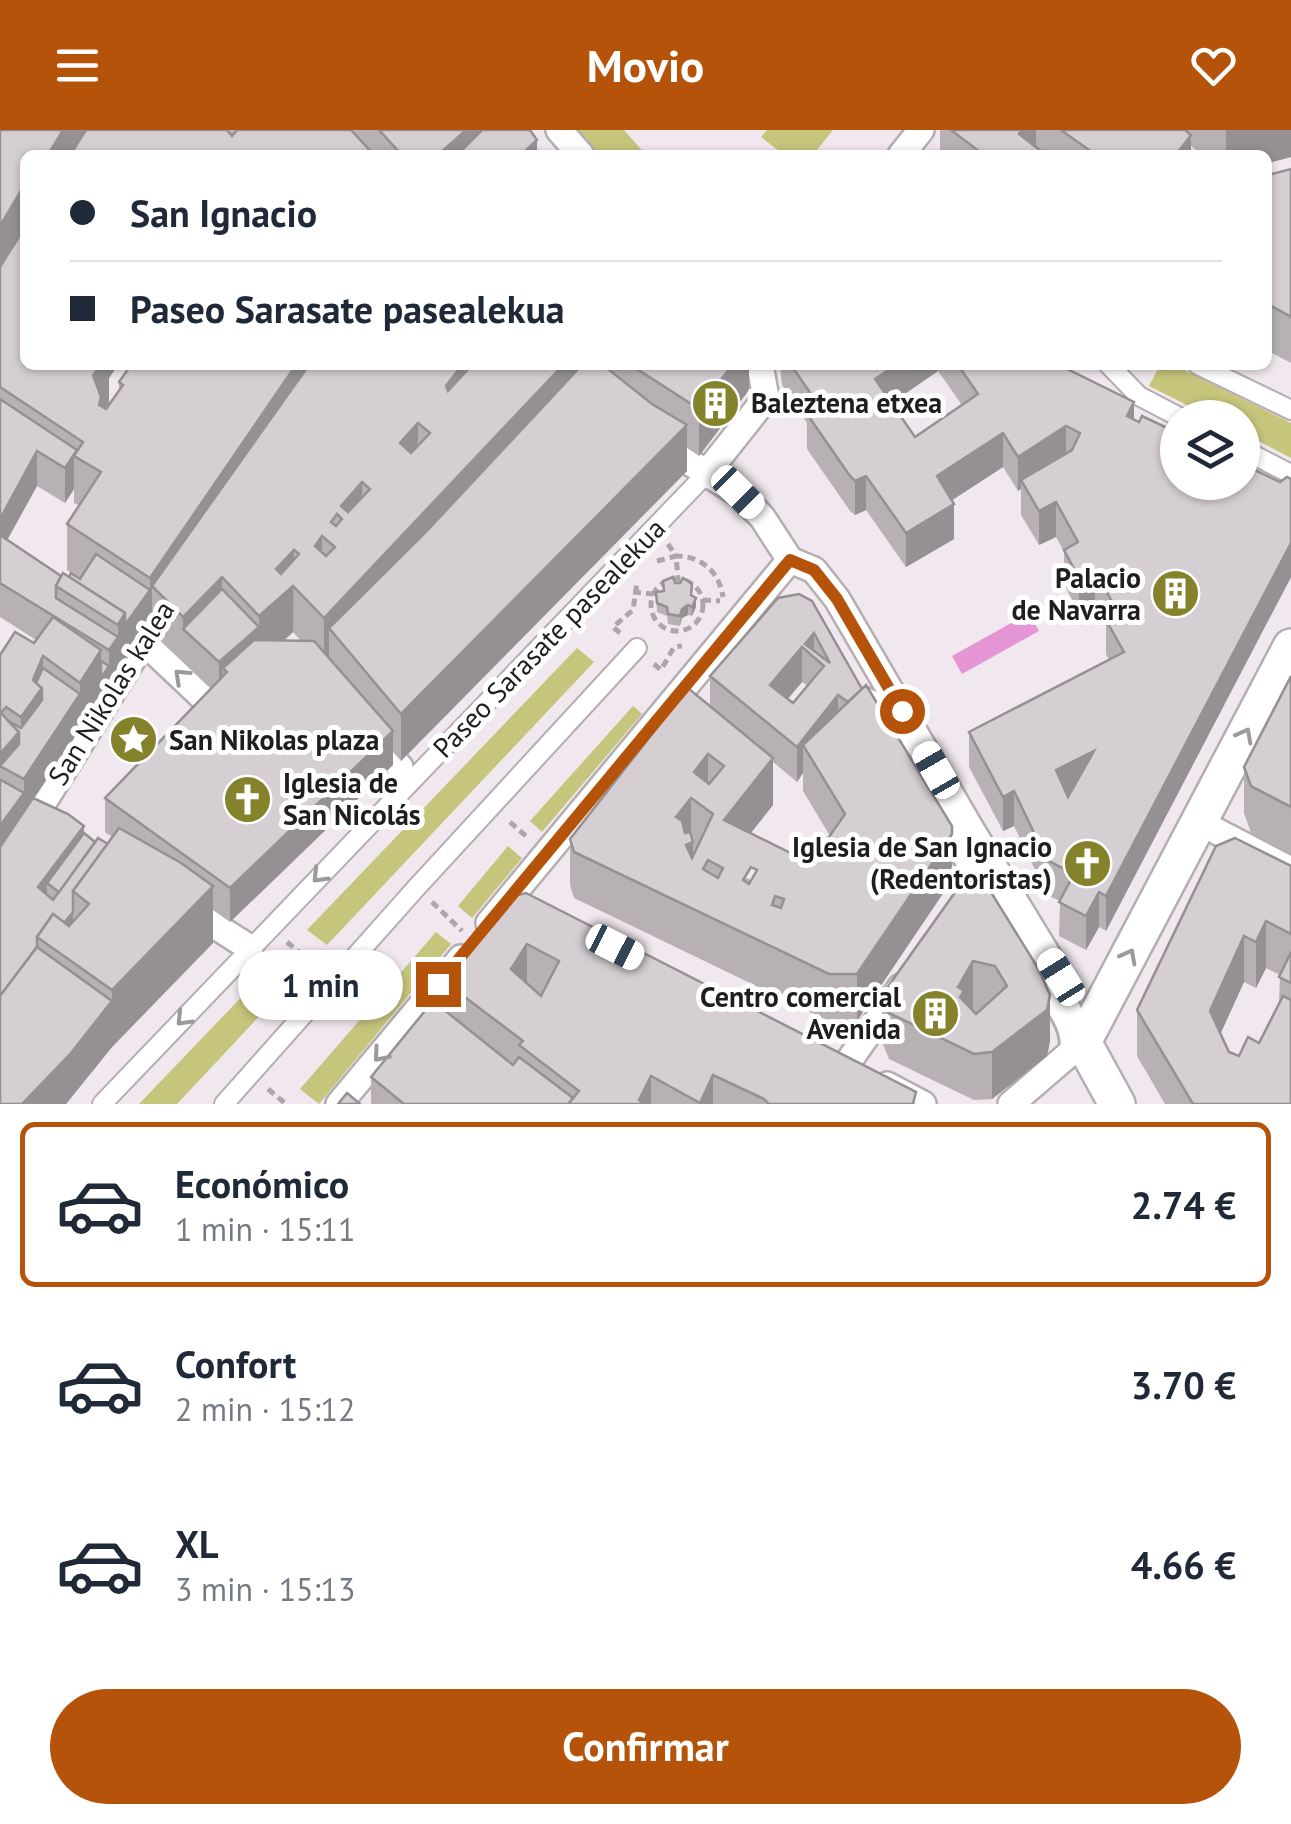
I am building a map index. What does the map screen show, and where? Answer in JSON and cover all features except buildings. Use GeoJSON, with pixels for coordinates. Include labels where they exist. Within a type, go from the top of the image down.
{"type":"FeatureCollection","features":[{"type":"Feature","properties":{"kind":"main road"},"geometry":{"type":"LineString","coordinates":[[1117,1104],[1074,1050],[1291,647]]}},
{"type":"Feature","properties":{"kind":"street"},"geometry":{"type":"LineString","coordinates":[[559,130],[577,150]]}},
{"type":"Feature","properties":{"kind":"street"},"geometry":{"type":"LineString","coordinates":[[906,150],[921,130]]}},
{"type":"Feature","properties":{"kind":"street","name":"Paseo Sarasate pasealekua"},"geometry":{"type":"LineString","coordinates":[[102,1104],[270,927],[405,774],[705,475],[766,398],[761,370]]}},
{"type":"Feature","properties":{"kind":"street"},"geometry":{"type":"LineString","coordinates":[[1115,370],[1140,396],[1160,407]]}},
{"type":"Feature","properties":{"kind":"street"},"geometry":{"type":"LineString","coordinates":[[1208,370],[1291,410]]}},
{"type":"Feature","properties":{"kind":"street"},"geometry":{"type":"LineString","coordinates":[[632,425],[705,475],[738,492],[762,517],[790,560],[814,570],[837,599],[1061,977],[1074,1050],[1012,1104]]}},
{"type":"Feature","properties":{"kind":"street"},"geometry":{"type":"LineString","coordinates":[[1260,458],[1291,474]]}},
{"type":"Feature","properties":{"kind":"street"},"geometry":{"type":"LineString","coordinates":[[339,1104],[790,560]]}},
{"type":"Feature","properties":{"kind":"street","name":"San Nikolas kalea"},"geometry":{"type":"LineString","coordinates":[[0,866],[181,583]]}},
{"type":"Feature","properties":{"kind":"street"},"geometry":{"type":"LineString","coordinates":[[145,635],[212,706],[251,674]]}},
{"type":"Feature","properties":{"kind":"street"},"geometry":{"type":"LineString","coordinates":[[224,1104],[637,648]]}},
{"type":"Feature","properties":{"kind":"street"},"geometry":{"type":"LineString","coordinates":[[354,714],[405,774]]}},
{"type":"Feature","properties":{"kind":"street"},"geometry":{"type":"LineString","coordinates":[[1199,822],[1291,870]]}},
{"type":"Feature","properties":{"kind":"street"},"geometry":{"type":"LineString","coordinates":[[958,910],[984,888]]}},
{"type":"Feature","properties":{"kind":"street"},"geometry":{"type":"LineString","coordinates":[[162,892],[250,948]]}},
{"type":"Feature","properties":{"kind":"street"},"geometry":{"type":"LineString","coordinates":[[512,895],[537,908]]}},
{"type":"Feature","properties":{"kind":"street"},"geometry":{"type":"LineString","coordinates":[[912,972],[837,1060],[924,1104]]}},
{"type":"Feature","properties":{"kind":"lane"},"geometry":{"type":"LineString","coordinates":[[1062,997],[1049,988],[984,888],[874,714],[868,694],[880,700],[984,888],[1062,1024],[1074,1050]]}},
{"type":"Feature","properties":{"kind":"path"},"geometry":{"type":"LineString","coordinates":[[666,542],[676,556],[678,579]]}},
{"type":"Feature","properties":{"kind":"path"},"geometry":{"type":"LineString","coordinates":[[687,646],[674,647],[661,670],[613,627],[633,610],[634,592],[644,570],[676,556],[694,558],[720,580],[722,612]]}},
{"type":"Feature","properties":{"kind":"path"},"geometry":{"type":"LineString","coordinates":[[678,579],[694,585],[703,600],[698,622],[674,631],[666,628],[654,617],[654,594],[663,583],[678,579]]}},
{"type":"Feature","properties":{"kind":"path"},"geometry":{"type":"LineString","coordinates":[[634,592],[654,594]]}},
{"type":"Feature","properties":{"kind":"path"},"geometry":{"type":"LineString","coordinates":[[703,600],[724,601],[732,609]]}},
{"type":"Feature","properties":{"kind":"path"},"geometry":{"type":"LineString","coordinates":[[493,806],[534,844]]}},
{"type":"Feature","properties":{"kind":"path"},"geometry":{"type":"LineString","coordinates":[[417,887],[462,931]]}},
{"type":"Feature","properties":{"kind":"path"},"geometry":{"type":"LineString","coordinates":[[270,927],[333,980]]}},
{"type":"Feature","properties":{"kind":"shaded area"},"geometry":{"type":"Polygon","coordinates":[[[577,130],[624,130],[642,150],[595,150],[577,130]]]}},
{"type":"Feature","properties":{"kind":"shaded area"},"geometry":{"type":"Polygon","coordinates":[[[767,130],[833,130],[817,150],[778,150],[761,137],[767,130]]]}},
{"type":"Feature","properties":{"kind":"shaded area"},"geometry":{"type":"Polygon","coordinates":[[[1157,370],[1184,370],[1245,400],[1177,400],[1149,386],[1157,370]]]}},
{"type":"Feature","properties":{"kind":"shaded area"},"geometry":{"type":"Polygon","coordinates":[[[1260,408],[1291,423],[1291,458],[1260,442],[1260,408]]]}},
{"type":"Feature","properties":{"kind":"shaded area"},"geometry":{"type":"Polygon","coordinates":[[[1029,613],[1039,631],[962,674],[952,656],[1029,613]]]}},
{"type":"Feature","properties":{"kind":"shaded area"},"geometry":{"type":"Polygon","coordinates":[[[577,648],[594,662],[327,945],[307,930],[577,648]]]}},
{"type":"Feature","properties":{"kind":"shaded area"},"geometry":{"type":"Polygon","coordinates":[[[633,706],[642,714],[542,832],[530,821],[633,706]]]}},
{"type":"Feature","properties":{"kind":"shaded area"},"geometry":{"type":"Polygon","coordinates":[[[508,846],[522,858],[472,918],[458,906],[508,846]]]}},
{"type":"Feature","properties":{"kind":"shaded area"},"geometry":{"type":"Polygon","coordinates":[[[436,932],[451,944],[319,1104],[300,1089],[436,932]]]}},
{"type":"Feature","properties":{"kind":"shaded area"},"geometry":{"type":"Polygon","coordinates":[[[275,962],[295,978],[177,1104],[139,1104],[275,962]]]}},
{"type":"Feature","properties":{"kind":"place","name":"Baleztena etxea"},"geometry":{"type":"Point","coordinates":[716,403]}},
{"type":"Feature","properties":{"kind":"place","name":"Palacio de Navarra"},"geometry":{"type":"Point","coordinates":[1176,594]}},
{"type":"Feature","properties":{"kind":"place","name":"San Nikolas plaza"},"geometry":{"type":"Point","coordinates":[134,740]}},
{"type":"Feature","properties":{"kind":"place","name":"Iglesia de San Nicolás"},"geometry":{"type":"Point","coordinates":[248,799]}},
{"type":"Feature","properties":{"kind":"place","name":"Iglesia de San Ignacio (Redentoristas)"},"geometry":{"type":"Point","coordinates":[1087,863]}},
{"type":"Feature","properties":{"kind":"place","name":"Centro comercial Avenida"},"geometry":{"type":"Point","coordinates":[936,1013]}},
{"type":"Feature","properties":{"kind":"route"},"geometry":{"type":"LineString","coordinates":[[438,984],[790,560],[814,570],[837,599],[902,711]]}}]}
